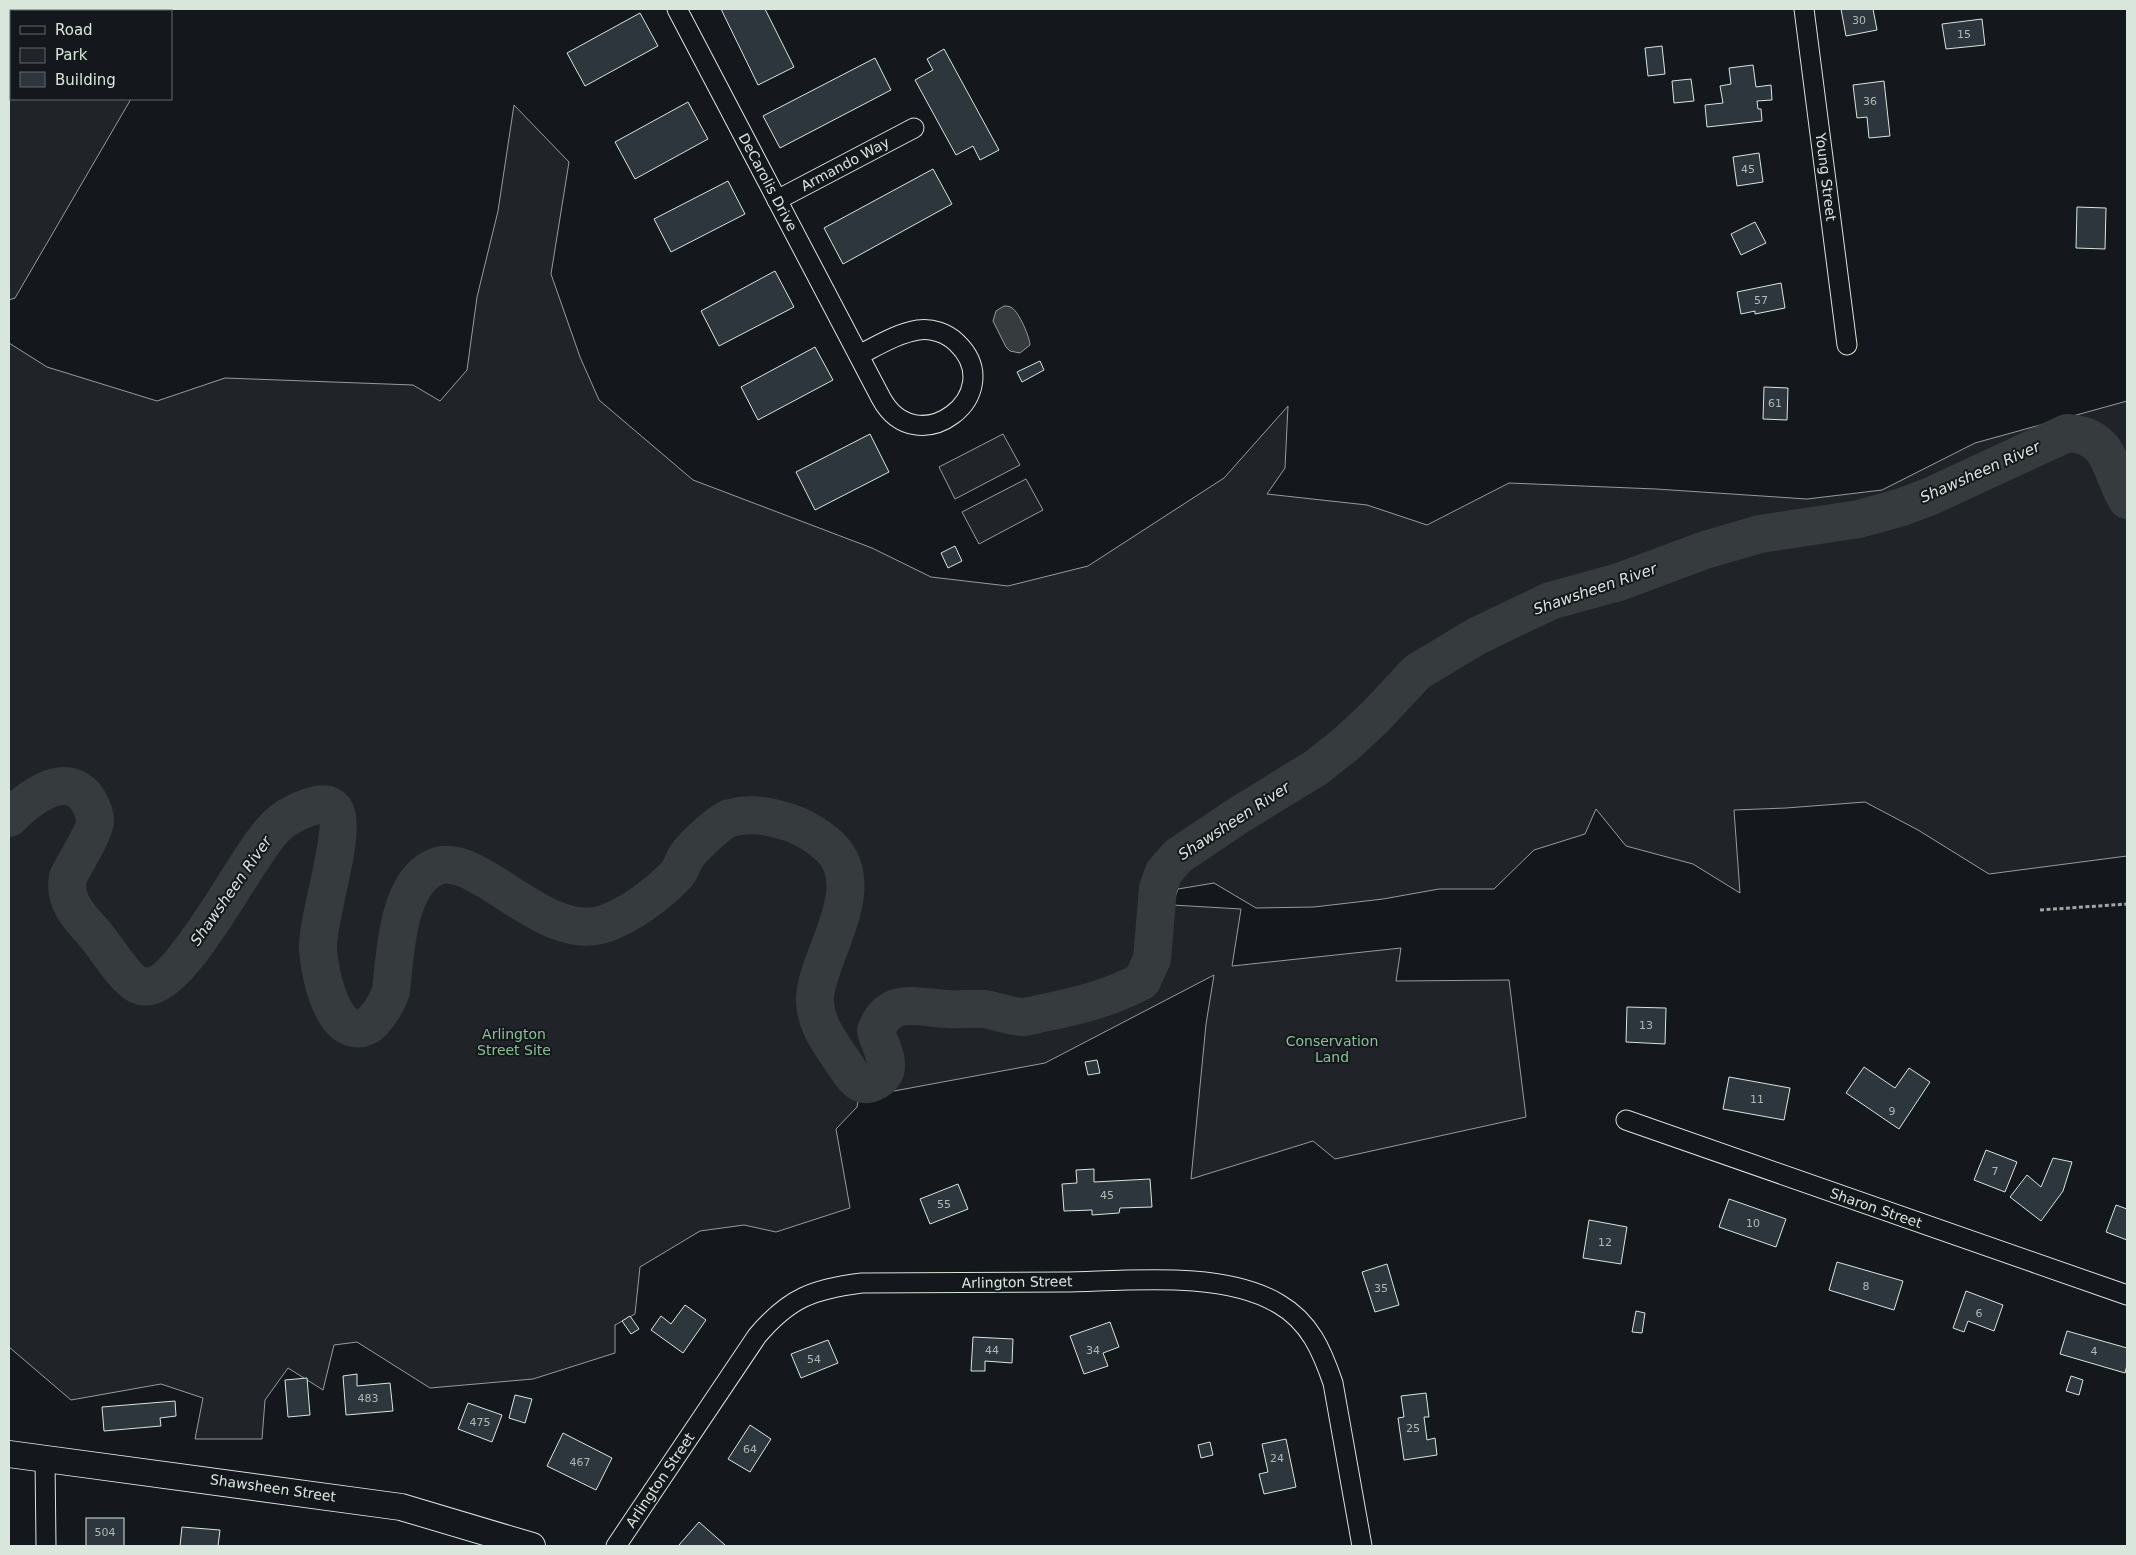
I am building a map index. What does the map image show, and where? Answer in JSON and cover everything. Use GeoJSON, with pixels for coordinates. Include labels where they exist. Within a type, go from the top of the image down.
{"type":"FeatureCollection","features":[{"type":"Feature","properties":{"kind":"main road","name":"Shawsheen Street"},"geometry":{"type":"LineString","coordinates":[[9,1454],[401,1507],[532,1546]]}},
{"type":"Feature","properties":{"kind":"street","name":"DeCarolis Drive"},"geometry":{"type":"LineString","coordinates":[[677,9],[777,200],[859,355],[884,402],[893,413],[908,422],[926,425],[943,421],[958,412],[970,391],[972,375],[968,358],[954,339],[939,332],[925,329],[910,332],[859,355]]}},
{"type":"Feature","properties":{"kind":"street","name":"Young Street"},"geometry":{"type":"LineString","coordinates":[[1804,9],[1847,345]]}},
{"type":"Feature","properties":{"kind":"street","name":"Armando Way"},"geometry":{"type":"LineString","coordinates":[[777,200],[914,128]]}},
{"type":"Feature","properties":{"kind":"street","name":"Sharon Street"},"geometry":{"type":"LineString","coordinates":[[1626,1120],[2127,1295]]}},
{"type":"Feature","properties":{"kind":"street","name":"Arlington Street"},"geometry":{"type":"LineString","coordinates":[[616,1546],[757,1336],[772,1318],[790,1304],[812,1293],[836,1286],[862,1284],[1172,1280],[1229,1286],[1256,1293],[1279,1303],[1298,1317],[1314,1335],[1325,1358],[1333,1383],[1362,1546]]}},
{"type":"Feature","properties":{"kind":"street"},"geometry":{"type":"LineString","coordinates":[[46,1459],[46,1546]]}},
{"type":"Feature","properties":{"kind":"path"},"geometry":{"type":"LineString","coordinates":[[2040,910],[2127,904]]}},
{"type":"Feature","properties":{"kind":"green space"},"geometry":{"type":"Polygon","coordinates":[[[10,20],[10,100],[130,100],[15,298],[9,300],[10,20]]]}},
{"type":"Feature","properties":{"kind":"green space"},"geometry":{"type":"Polygon","coordinates":[[[514,105],[569,162],[551,274],[580,357],[599,400],[693,480],[872,548],[931,577],[1008,586],[1088,566],[1224,478],[1288,406],[1285,468],[1267,494],[1367,505],[1427,525],[1509,483],[1656,489],[1807,499],[1882,490],[1975,443],[2127,401],[2127,856],[1989,874],[1918,830],[1865,802],[1734,810],[1740,893],[1693,864],[1626,846],[1596,809],[1585,834],[1534,850],[1494,889],[1439,889],[1383,899],[1314,907],[1256,908],[1214,883],[1178,889],[1172,905],[1241,909],[1232,966],[1401,948],[1396,981],[1509,980],[1526,1117],[1335,1159],[1313,1141],[1191,1179],[1206,1024],[1214,975],[1045,1063],[894,1091],[862,1082],[857,1107],[836,1129],[850,1208],[776,1232],[744,1225],[700,1231],[640,1267],[635,1314],[615,1325],[615,1353],[533,1379],[430,1388],[357,1342],[334,1345],[323,1390],[288,1368],[265,1400],[262,1439],[195,1439],[203,1398],[161,1384],[71,1400],[9,1347],[9,343],[47,367],[157,401],[225,378],[413,385],[440,401],[467,370],[477,297],[498,211],[514,105]]]}},
{"type":"Feature","properties":{"kind":"green space"},"geometry":{"type":"Polygon","coordinates":[[[1003,434],[1020,465],[955,499],[939,467],[1003,434]]]}},
{"type":"Feature","properties":{"kind":"green space"},"geometry":{"type":"Polygon","coordinates":[[[1026,479],[1043,510],[979,544],[962,512],[1026,479]]]}},
{"type":"Feature","properties":{"kind":"shaded area"},"geometry":{"type":"Polygon","coordinates":[[[1004,306],[1015,310],[1028,337],[1030,345],[1020,353],[1010,351],[1006,347],[993,321],[996,311],[1004,306]]]}},
{"type":"Feature","properties":{"kind":"building"},"geometry":{"type":"Polygon","coordinates":[[[721,9],[765,9],[794,67],[758,85],[721,9]]]}},
{"type":"Feature","properties":{"kind":"building"},"geometry":{"type":"Polygon","coordinates":[[[1841,9],[1873,9],[1877,30],[1846,36],[1841,9]]]}},
{"type":"Feature","properties":{"kind":"building"},"geometry":{"type":"Polygon","coordinates":[[[640,13],[658,46],[585,86],[567,53],[640,13]]]}},
{"type":"Feature","properties":{"kind":"building"},"geometry":{"type":"Polygon","coordinates":[[[1982,19],[1985,45],[1946,49],[1942,24],[1982,19]]]}},
{"type":"Feature","properties":{"kind":"building"},"geometry":{"type":"Polygon","coordinates":[[[1662,46],[1665,74],[1648,76],[1645,48],[1662,46]]]}},
{"type":"Feature","properties":{"kind":"building"},"geometry":{"type":"Polygon","coordinates":[[[944,49],[999,150],[980,160],[973,146],[956,155],[915,80],[933,70],[927,59],[944,49]]]}},
{"type":"Feature","properties":{"kind":"building"},"geometry":{"type":"Polygon","coordinates":[[[875,58],[891,90],[780,148],[763,116],[875,58]]]}},
{"type":"Feature","properties":{"kind":"building"},"geometry":{"type":"Polygon","coordinates":[[[1753,65],[1756,87],[1771,85],[1772,100],[1757,101],[1758,109],[1761,109],[1762,121],[1707,127],[1705,105],[1723,103],[1720,86],[1731,84],[1729,68],[1753,65]]]}},
{"type":"Feature","properties":{"kind":"building"},"geometry":{"type":"Polygon","coordinates":[[[1691,79],[1694,101],[1674,103],[1672,81],[1691,79]]]}},
{"type":"Feature","properties":{"kind":"building"},"geometry":{"type":"Polygon","coordinates":[[[1884,81],[1890,136],[1869,138],[1867,117],[1857,118],[1853,85],[1884,81]]]}},
{"type":"Feature","properties":{"kind":"building"},"geometry":{"type":"Polygon","coordinates":[[[688,102],[708,139],[635,179],[615,142],[688,102]]]}},
{"type":"Feature","properties":{"kind":"building"},"geometry":{"type":"Polygon","coordinates":[[[1759,153],[1763,182],[1737,186],[1733,157],[1759,153]]]}},
{"type":"Feature","properties":{"kind":"building"},"geometry":{"type":"Polygon","coordinates":[[[933,169],[952,204],[843,264],[824,228],[933,169]]]}},
{"type":"Feature","properties":{"kind":"building"},"geometry":{"type":"Polygon","coordinates":[[[728,181],[745,214],[671,252],[654,219],[728,181]]]}},
{"type":"Feature","properties":{"kind":"building"},"geometry":{"type":"Polygon","coordinates":[[[2077,207],[2106,208],[2105,249],[2076,248],[2077,207]]]}},
{"type":"Feature","properties":{"kind":"building"},"geometry":{"type":"Polygon","coordinates":[[[1755,222],[1766,243],[1741,255],[1731,234],[1755,222]]]}},
{"type":"Feature","properties":{"kind":"building"},"geometry":{"type":"Polygon","coordinates":[[[775,271],[794,307],[719,346],[701,311],[775,271]]]}},
{"type":"Feature","properties":{"kind":"building"},"geometry":{"type":"Polygon","coordinates":[[[1781,283],[1785,308],[1755,314],[1755,311],[1741,314],[1737,292],[1781,283]]]}},
{"type":"Feature","properties":{"kind":"building"},"geometry":{"type":"Polygon","coordinates":[[[815,347],[833,380],[758,420],[741,387],[815,347]]]}},
{"type":"Feature","properties":{"kind":"building"},"geometry":{"type":"Polygon","coordinates":[[[1040,361],[1044,370],[1022,382],[1017,372],[1040,361]]]}},
{"type":"Feature","properties":{"kind":"building"},"geometry":{"type":"Polygon","coordinates":[[[1764,387],[1788,388],[1787,420],[1763,419],[1764,387]]]}},
{"type":"Feature","properties":{"kind":"building"},"geometry":{"type":"Polygon","coordinates":[[[870,434],[889,472],[815,510],[796,472],[870,434]]]}},
{"type":"Feature","properties":{"kind":"building"},"geometry":{"type":"Polygon","coordinates":[[[955,546],[962,561],[948,568],[941,553],[955,546]]]}},
{"type":"Feature","properties":{"kind":"building"},"geometry":{"type":"Polygon","coordinates":[[[1627,1007],[1666,1008],[1665,1044],[1626,1042],[1627,1007]]]}},
{"type":"Feature","properties":{"kind":"building"},"geometry":{"type":"Polygon","coordinates":[[[1097,1060],[1100,1073],[1088,1075],[1085,1062],[1097,1060]]]}},
{"type":"Feature","properties":{"kind":"building"},"geometry":{"type":"Polygon","coordinates":[[[1864,1067],[1895,1088],[1909,1068],[1930,1082],[1899,1129],[1846,1093],[1864,1067]]]}},
{"type":"Feature","properties":{"kind":"building"},"geometry":{"type":"Polygon","coordinates":[[[1729,1077],[1790,1088],[1784,1120],[1723,1109],[1729,1077]]]}},
{"type":"Feature","properties":{"kind":"building"},"geometry":{"type":"Polygon","coordinates":[[[1986,1150],[2017,1162],[2005,1192],[1974,1180],[1986,1150]]]}},
{"type":"Feature","properties":{"kind":"building"},"geometry":{"type":"Polygon","coordinates":[[[2053,1158],[2072,1162],[2063,1191],[2041,1221],[2010,1197],[2027,1175],[2041,1187],[2053,1158]]]}},
{"type":"Feature","properties":{"kind":"building"},"geometry":{"type":"Polygon","coordinates":[[[1094,1169],[1094,1182],[1150,1179],[1152,1207],[1120,1208],[1119,1213],[1092,1215],[1092,1210],[1064,1211],[1062,1184],[1077,1183],[1076,1170],[1094,1169]]]}},
{"type":"Feature","properties":{"kind":"building"},"geometry":{"type":"Polygon","coordinates":[[[958,1184],[968,1209],[930,1224],[920,1199],[958,1184]]]}},
{"type":"Feature","properties":{"kind":"building"},"geometry":{"type":"Polygon","coordinates":[[[1729,1199],[1786,1219],[1776,1247],[1719,1227],[1729,1199]]]}},
{"type":"Feature","properties":{"kind":"building"},"geometry":{"type":"Polygon","coordinates":[[[2116,1205],[2127,1209],[2127,1240],[2106,1232],[2116,1205]]]}},
{"type":"Feature","properties":{"kind":"building"},"geometry":{"type":"Polygon","coordinates":[[[1589,1220],[1627,1227],[1621,1264],[1583,1258],[1589,1220]]]}},
{"type":"Feature","properties":{"kind":"building"},"geometry":{"type":"Polygon","coordinates":[[[1837,1262],[1903,1281],[1894,1310],[1829,1290],[1837,1262]]]}},
{"type":"Feature","properties":{"kind":"building"},"geometry":{"type":"Polygon","coordinates":[[[1387,1264],[1399,1305],[1375,1312],[1362,1272],[1387,1264]]]}},
{"type":"Feature","properties":{"kind":"building"},"geometry":{"type":"Polygon","coordinates":[[[1966,1291],[2003,1305],[1994,1331],[1968,1321],[1964,1332],[1953,1328],[1966,1291]]]}},
{"type":"Feature","properties":{"kind":"building"},"geometry":{"type":"Polygon","coordinates":[[[685,1305],[706,1320],[683,1353],[651,1330],[661,1316],[671,1324],[685,1305]]]}},
{"type":"Feature","properties":{"kind":"building"},"geometry":{"type":"Polygon","coordinates":[[[1636,1311],[1645,1313],[1642,1333],[1632,1332],[1636,1311]]]}},
{"type":"Feature","properties":{"kind":"building"},"geometry":{"type":"Polygon","coordinates":[[[630,1316],[639,1329],[631,1334],[622,1321],[630,1316]]]}},
{"type":"Feature","properties":{"kind":"building"},"geometry":{"type":"Polygon","coordinates":[[[1110,1322],[1119,1347],[1103,1353],[1108,1366],[1084,1374],[1070,1336],[1110,1322]]]}},
{"type":"Feature","properties":{"kind":"building"},"geometry":{"type":"Polygon","coordinates":[[[2067,1331],[2127,1348],[2125,1373],[2060,1354],[2067,1331]]]}},
{"type":"Feature","properties":{"kind":"building"},"geometry":{"type":"Polygon","coordinates":[[[973,1337],[1013,1339],[1012,1363],[985,1361],[985,1371],[971,1371],[973,1337]]]}},
{"type":"Feature","properties":{"kind":"building"},"geometry":{"type":"Polygon","coordinates":[[[828,1340],[838,1363],[801,1378],[791,1354],[828,1340]]]}},
{"type":"Feature","properties":{"kind":"building"},"geometry":{"type":"Polygon","coordinates":[[[357,1374],[357,1386],[390,1383],[393,1411],[346,1415],[343,1376],[357,1374]]]}},
{"type":"Feature","properties":{"kind":"building"},"geometry":{"type":"Polygon","coordinates":[[[2071,1376],[2083,1380],[2079,1395],[2066,1391],[2071,1376]]]}},
{"type":"Feature","properties":{"kind":"building"},"geometry":{"type":"Polygon","coordinates":[[[307,1378],[310,1415],[288,1417],[285,1380],[307,1378]]]}},
{"type":"Feature","properties":{"kind":"building"},"geometry":{"type":"Polygon","coordinates":[[[1426,1393],[1429,1417],[1424,1417],[1427,1440],[1435,1438],[1437,1455],[1404,1460],[1398,1418],[1404,1417],[1401,1396],[1426,1393]]]}},
{"type":"Feature","properties":{"kind":"building"},"geometry":{"type":"Polygon","coordinates":[[[515,1395],[532,1399],[525,1423],[509,1418],[515,1395]]]}},
{"type":"Feature","properties":{"kind":"building"},"geometry":{"type":"Polygon","coordinates":[[[175,1401],[176,1416],[160,1418],[161,1426],[104,1431],[102,1407],[175,1401]]]}},
{"type":"Feature","properties":{"kind":"building"},"geometry":{"type":"Polygon","coordinates":[[[468,1403],[502,1415],[492,1442],[458,1429],[468,1403]]]}},
{"type":"Feature","properties":{"kind":"building"},"geometry":{"type":"Polygon","coordinates":[[[750,1425],[771,1439],[750,1472],[728,1459],[750,1425]]]}},
{"type":"Feature","properties":{"kind":"building"},"geometry":{"type":"Polygon","coordinates":[[[563,1433],[612,1458],[596,1490],[547,1466],[563,1433]]]}},
{"type":"Feature","properties":{"kind":"building"},"geometry":{"type":"Polygon","coordinates":[[[1286,1439],[1296,1487],[1264,1494],[1259,1474],[1268,1472],[1262,1444],[1286,1439]]]}},
{"type":"Feature","properties":{"kind":"building"},"geometry":{"type":"Polygon","coordinates":[[[1210,1442],[1213,1455],[1201,1458],[1198,1445],[1210,1442]]]}},
{"type":"Feature","properties":{"kind":"building"},"geometry":{"type":"Polygon","coordinates":[[[86,1518],[124,1518],[124,1546],[86,1546],[86,1518]]]}},
{"type":"Feature","properties":{"kind":"building"},"geometry":{"type":"Polygon","coordinates":[[[699,1522],[725,1545],[679,1545],[699,1522]]]}},
{"type":"Feature","properties":{"kind":"building"},"geometry":{"type":"Polygon","coordinates":[[[182,1527],[220,1530],[218,1546],[180,1546],[182,1527]]]}},
{"type":"Feature","properties":{"kind":"waterway","name":"Shawsheen River"},"geometry":{"type":"LineString","coordinates":[[9,818],[35,797],[56,787],[66,786],[76,789],[89,801],[95,821],[88,840],[68,877],[67,885],[70,901],[73,908],[122,971],[141,986],[158,983],[176,968],[195,945],[268,835],[282,821],[293,814],[316,805],[329,805],[334,809],[338,819],[338,835],[319,936],[319,959],[327,995],[332,1007],[345,1024],[354,1028],[365,1027],[372,1022],[388,999],[391,991],[400,923],[405,906],[412,890],[421,877],[433,868],[450,865],[469,870],[557,921],[580,926],[604,924],[643,904],[661,889],[677,874],[691,850],[726,820],[742,816],[754,816],[784,821],[818,837],[830,847],[841,863],[845,881],[844,901],[839,921],[818,980],[815,1007],[820,1025],[834,1049],[851,1074],[858,1081],[866,1084],[876,1081],[886,1069],[885,1058],[876,1031],[888,1012],[897,1008],[915,1006],[985,1009],[1017,1017],[1025,1017],[1096,1000],[1142,981],[1152,959],[1158,888],[1164,872],[1178,856],[1239,815],[1317,767],[1346,744],[1375,717],[1417,672],[1477,636],[1550,601],[1619,582],[1705,550],[1760,534],[1859,519],[1902,507],[1931,496],[2067,433],[2082,435],[2093,440],[2101,447],[2112,466],[2127,500]]}},
{"type":"Feature","properties":{"kind":"park label","name":"Arlington Street Site"},"geometry":{"type":"Point","coordinates":[514,1042]}},
{"type":"Feature","properties":{"kind":"park label","name":"Conservation Land"},"geometry":{"type":"Point","coordinates":[1332,1050]}}]}
